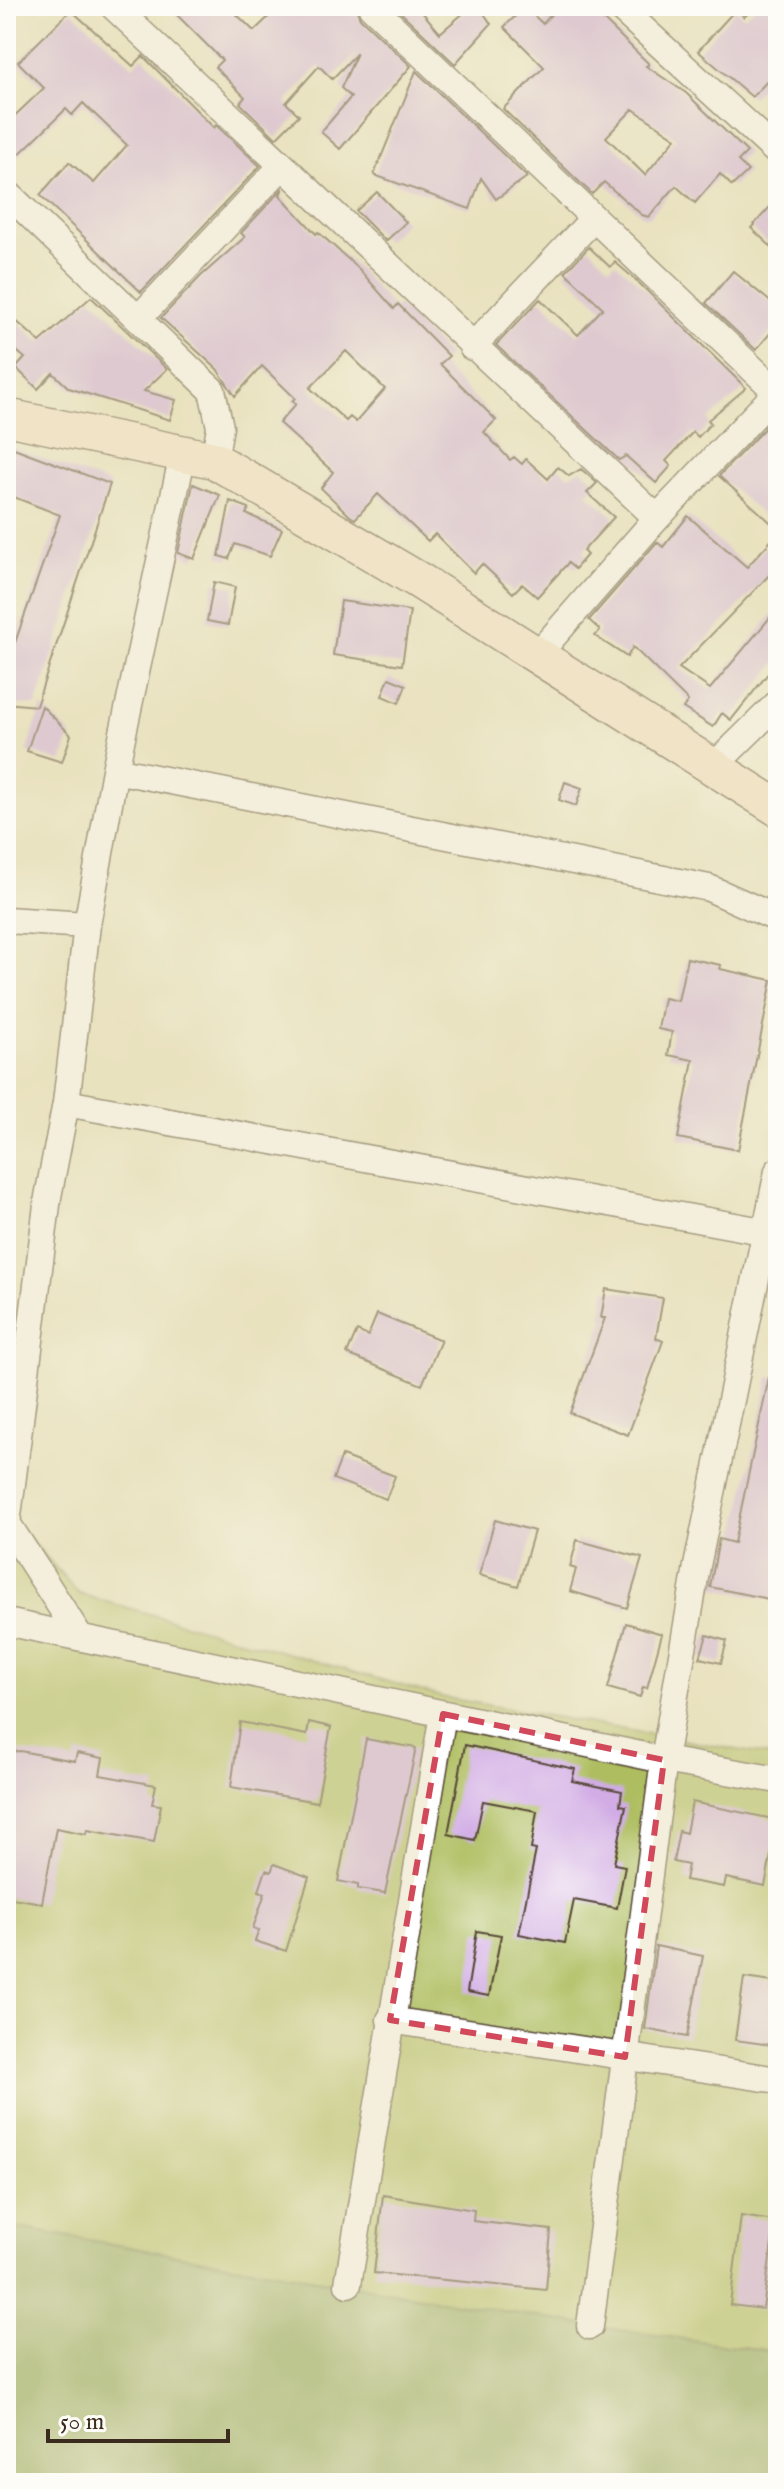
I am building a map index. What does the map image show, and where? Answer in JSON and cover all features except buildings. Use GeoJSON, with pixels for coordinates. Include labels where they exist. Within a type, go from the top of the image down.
{"type":"FeatureCollection","features":[{"type":"Feature","properties":{"kind":"street"},"geometry":{"type":"LineString","coordinates":[[371,6],[778,392],[657,518],[537,655]]}},
{"type":"Feature","properties":{"kind":"street"},"geometry":{"type":"LineString","coordinates":[[618,6],[778,153]]}},
{"type":"Feature","properties":{"kind":"street"},"geometry":{"type":"LineString","coordinates":[[130,12],[282,166],[657,518]]}},
{"type":"Feature","properties":{"kind":"street"},"geometry":{"type":"LineString","coordinates":[[138,319],[282,166]]}},
{"type":"Feature","properties":{"kind":"street"},"geometry":{"type":"LineString","coordinates":[[6,192],[212,390],[220,427],[199,457],[115,770],[87,925],[66,1103],[48,1197],[7,1528],[80,1637]]}},
{"type":"Feature","properties":{"kind":"street"},"geometry":{"type":"LineString","coordinates":[[472,347],[594,218]]}},
{"type":"Feature","properties":{"kind":"street"},"geometry":{"type":"LineString","coordinates":[[6,417],[199,457],[537,655],[778,808]]}},
{"type":"Feature","properties":{"kind":"street"},"geometry":{"type":"LineString","coordinates":[[714,766],[778,703]]}},
{"type":"Feature","properties":{"kind":"street"},"geometry":{"type":"LineString","coordinates":[[115,770],[709,888],[778,919]]}},
{"type":"Feature","properties":{"kind":"street"},"geometry":{"type":"LineString","coordinates":[[6,920],[87,925]]}},
{"type":"Feature","properties":{"kind":"street"},"geometry":{"type":"LineString","coordinates":[[66,1103],[772,1232]]}},
{"type":"Feature","properties":{"kind":"street"},"geometry":{"type":"LineString","coordinates":[[590,2326],[664,1760],[697,1566],[772,1232],[778,1171]]}},
{"type":"Feature","properties":{"kind":"street"},"geometry":{"type":"LineString","coordinates":[[6,1622],[664,1760],[778,1780]]}},
{"type":"Feature","properties":{"kind":"street"},"geometry":{"type":"LineString","coordinates":[[348,2284],[443,1714]]}},
{"type":"Feature","properties":{"kind":"street"},"geometry":{"type":"LineString","coordinates":[[390,2020],[778,2080]]}},
{"type":"Feature","properties":{"kind":"highlighted area"},"geometry":{"type":"Polygon","coordinates":[[[443,1714],[664,1760],[625,2057],[390,2020],[443,1714]]]}},
{"type":"Feature","properties":{"kind":"green space"},"geometry":{"type":"Polygon","coordinates":[[[6,1512],[79,1594],[442,1697],[778,1757],[778,2352],[590,2326],[6,2226],[6,1512]]]}},
{"type":"Feature","properties":{"kind":"green space"},"geometry":{"type":"Polygon","coordinates":[[[6,2226],[590,2326],[778,2352],[778,2483],[6,2483],[6,2226]]]}}]}
